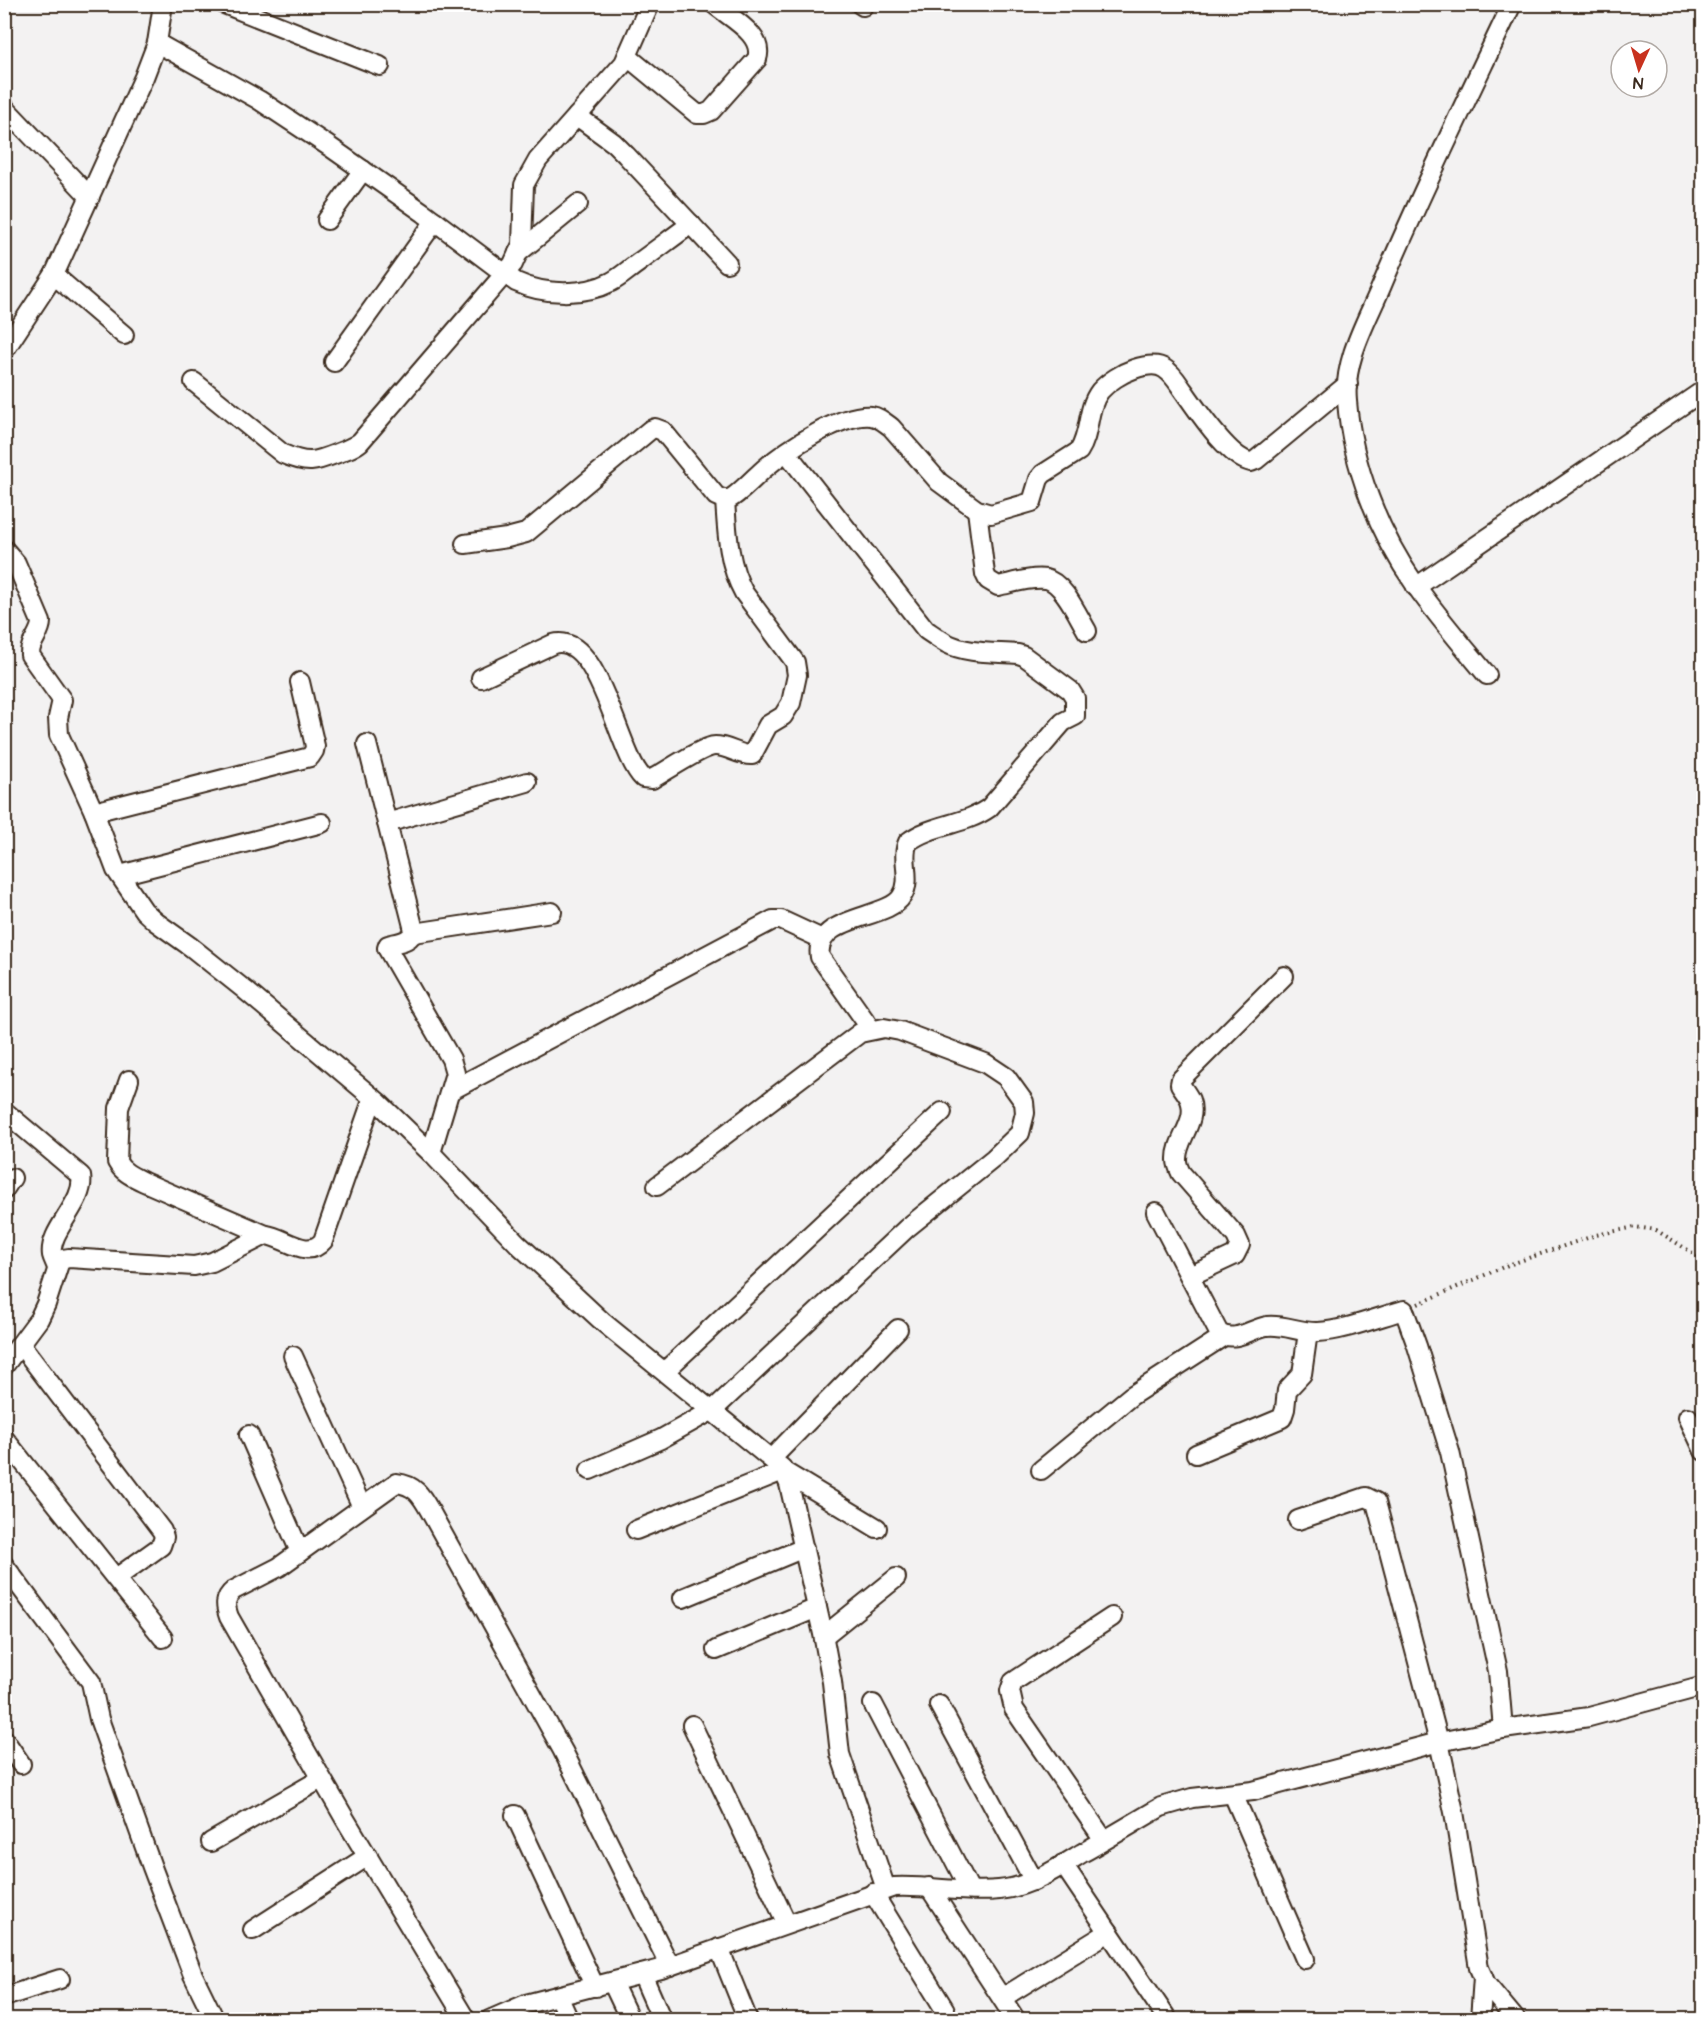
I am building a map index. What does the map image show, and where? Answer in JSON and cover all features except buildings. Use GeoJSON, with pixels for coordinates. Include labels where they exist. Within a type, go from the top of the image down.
{"type":"FeatureCollection","features":[{"type":"Feature","properties":{"kind":"street"},"geometry":{"type":"LineString","coordinates":[[6,344],[54,276],[144,77],[157,44],[163,4]]}},
{"type":"Feature","properties":{"kind":"street"},"geometry":{"type":"LineString","coordinates":[[224,4],[380,66]]}},
{"type":"Feature","properties":{"kind":"street"},"geometry":{"type":"LineString","coordinates":[[194,382],[283,454],[296,459],[321,460],[354,447],[513,264],[522,244],[524,185],[528,174],[628,57],[650,4]]}},
{"type":"Feature","properties":{"kind":"street"},"geometry":{"type":"LineString","coordinates":[[628,57],[697,114],[711,111],[757,59],[760,51],[751,35],[714,4]]}},
{"type":"Feature","properties":{"kind":"street"},"geometry":{"type":"LineString","coordinates":[[1487,675],[1416,587],[1392,547],[1368,492],[1354,448],[1347,399],[1355,345],[1405,230],[1512,4]]}},
{"type":"Feature","properties":{"kind":"street"},"geometry":{"type":"LineString","coordinates":[[157,44],[258,100],[363,170],[516,282],[543,291],[578,291],[594,288],[611,282],[691,225]]}},
{"type":"Feature","properties":{"kind":"street"},"geometry":{"type":"LineString","coordinates":[[4,107],[90,197]]}},
{"type":"Feature","properties":{"kind":"street"},"geometry":{"type":"LineString","coordinates":[[577,116],[614,143],[727,263]]}},
{"type":"Feature","properties":{"kind":"street"},"geometry":{"type":"LineString","coordinates":[[327,220],[363,170]]}},
{"type":"Feature","properties":{"kind":"street"},"geometry":{"type":"LineString","coordinates":[[518,253],[578,204]]}},
{"type":"Feature","properties":{"kind":"street"},"geometry":{"type":"LineString","coordinates":[[334,362],[435,221]]}},
{"type":"Feature","properties":{"kind":"street"},"geometry":{"type":"LineString","coordinates":[[54,276],[124,336]]}},
{"type":"Feature","properties":{"kind":"street"},"geometry":{"type":"LineString","coordinates":[[465,544],[507,538],[526,532],[655,428],[663,431],[716,496],[725,499],[733,497],[767,466],[817,433],[852,417],[873,416],[882,419],[891,427],[939,482],[977,510],[991,513],[1032,502],[1039,479],[1043,474],[1079,451],[1083,445],[1091,408],[1102,389],[1124,373],[1137,368],[1151,366],[1165,369],[1211,429],[1239,457],[1251,462],[1348,384]]}},
{"type":"Feature","properties":{"kind":"street"},"geometry":{"type":"LineString","coordinates":[[1416,587],[1704,390]]}},
{"type":"Feature","properties":{"kind":"street"},"geometry":{"type":"LineString","coordinates":[[787,453],[926,630],[958,648],[1024,656],[1070,690],[1075,698],[1076,716],[1063,722],[989,808],[980,814],[923,834],[908,842],[905,855],[906,887],[897,903],[844,924],[822,939],[819,947],[820,957],[871,1029]]}},
{"type":"Feature","properties":{"kind":"street"},"geometry":{"type":"LineString","coordinates":[[481,678],[553,644],[569,643],[579,651],[598,679],[633,766],[643,778],[652,779],[709,747],[722,747],[752,755],[768,724],[787,711],[791,703],[797,669],[795,662],[738,582],[728,543],[725,499]]}},
{"type":"Feature","properties":{"kind":"street"},"geometry":{"type":"LineString","coordinates":[[977,510],[984,574],[988,580],[998,586],[1047,579],[1060,587],[1087,631]]}},
{"type":"Feature","properties":{"kind":"street"},"geometry":{"type":"LineString","coordinates":[[4,549],[16,563],[41,622],[40,630],[31,646],[30,655],[62,700],[58,718],[59,735],[120,875],[144,911],[211,962],[373,1098],[431,1152],[518,1244],[604,1323],[777,1464],[877,1528]]}},
{"type":"Feature","properties":{"kind":"street"},"geometry":{"type":"LineString","coordinates":[[94,812],[310,757],[315,746],[300,682]]}},
{"type":"Feature","properties":{"kind":"street"},"geometry":{"type":"LineString","coordinates":[[367,744],[414,933]]}},
{"type":"Feature","properties":{"kind":"street"},"geometry":{"type":"LineString","coordinates":[[387,823],[527,782]]}},
{"type":"Feature","properties":{"kind":"street"},"geometry":{"type":"LineString","coordinates":[[120,875],[322,823]]}},
{"type":"Feature","properties":{"kind":"street"},"geometry":{"type":"LineString","coordinates":[[431,1152],[455,1073],[452,1059],[387,948],[388,945],[408,939],[414,933],[552,912]]}},
{"type":"Feature","properties":{"kind":"street"},"geometry":{"type":"LineString","coordinates":[[450,1090],[773,920],[781,920],[822,939]]}},
{"type":"Feature","properties":{"kind":"street"},"geometry":{"type":"LineString","coordinates":[[1190,1276],[1235,1255],[1240,1245],[1236,1236],[1181,1173],[1176,1162],[1178,1151],[1189,1127],[1191,1111],[1190,1101],[1180,1084],[1181,1079],[1284,976]]}},
{"type":"Feature","properties":{"kind":"street"},"geometry":{"type":"LineString","coordinates":[[590,1470],[661,1439],[712,1410],[907,1228],[994,1158],[1020,1133],[1025,1113],[1024,1102],[1006,1077],[985,1063],[900,1031],[884,1028],[871,1029],[860,1033],[657,1186]]}},
{"type":"Feature","properties":{"kind":"street"},"geometry":{"type":"LineString","coordinates":[[129,1080],[119,1108],[117,1162],[119,1167],[144,1182],[266,1235],[308,1249],[319,1246],[323,1240],[373,1098]]}},
{"type":"Feature","properties":{"kind":"street"},"geometry":{"type":"LineString","coordinates":[[4,1111],[81,1176],[81,1187],[53,1243],[52,1255],[57,1268]]}},
{"type":"Feature","properties":{"kind":"street"},"geometry":{"type":"LineString","coordinates":[[665,1371],[942,1112]]}},
{"type":"Feature","properties":{"kind":"street"},"geometry":{"type":"LineString","coordinates":[[1156,1212],[1219,1333],[1224,1336],[1236,1337],[1270,1326],[1308,1332],[1328,1331],[1404,1310],[1418,1346],[1450,1452],[1498,1671],[1503,1729]]}},
{"type":"Feature","properties":{"kind":"street"},"geometry":{"type":"LineString","coordinates":[[4,1366],[39,1319],[57,1268],[63,1259],[203,1265],[266,1235]]}},
{"type":"Feature","properties":{"kind":"street"},"geometry":{"type":"LineString","coordinates":[[636,1530],[777,1464],[898,1329]]}},
{"type":"Feature","properties":{"kind":"street"},"geometry":{"type":"LineString","coordinates":[[1196,1454],[1282,1418],[1287,1390],[1302,1374],[1308,1332]]}},
{"type":"Feature","properties":{"kind":"street"},"geometry":{"type":"LineString","coordinates":[[1041,1470],[1131,1396],[1224,1336]]}},
{"type":"Feature","properties":{"kind":"street"},"geometry":{"type":"LineString","coordinates":[[21,1345],[162,1531],[164,1537],[161,1546],[116,1578]]}},
{"type":"Feature","properties":{"kind":"street"},"geometry":{"type":"LineString","coordinates":[[293,1356],[362,1507]]}},
{"type":"Feature","properties":{"kind":"street"},"geometry":{"type":"LineString","coordinates":[[1688,1417],[1704,1451]]}},
{"type":"Feature","properties":{"kind":"street"},"geometry":{"type":"LineString","coordinates":[[249,1435],[300,1552]]}},
{"type":"Feature","properties":{"kind":"street"},"geometry":{"type":"LineString","coordinates":[[4,1438],[163,1638]]}},
{"type":"Feature","properties":{"kind":"street"},"geometry":{"type":"LineString","coordinates":[[777,1464],[789,1484],[824,1636],[840,1754],[879,1891],[945,2010]]}},
{"type":"Feature","properties":{"kind":"street"},"geometry":{"type":"LineString","coordinates":[[466,2019],[321,1779],[225,1608],[228,1595],[234,1590],[279,1567],[396,1483],[408,1484],[422,1498],[563,1751],[670,1966]]}},
{"type":"Feature","properties":{"kind":"street"},"geometry":{"type":"LineString","coordinates":[[1298,1520],[1366,1497],[1376,1502],[1439,1742],[1454,1812],[1479,1968],[1483,1977],[1515,2019]]}},
{"type":"Feature","properties":{"kind":"street"},"geometry":{"type":"LineString","coordinates":[[683,1598],[804,1548]]}},
{"type":"Feature","properties":{"kind":"street"},"geometry":{"type":"LineString","coordinates":[[4,1565],[91,1682],[99,1719],[152,1867],[193,1975],[215,2019]]}},
{"type":"Feature","properties":{"kind":"street"},"geometry":{"type":"LineString","coordinates":[[824,1636],[897,1578]]}},
{"type":"Feature","properties":{"kind":"street"},"geometry":{"type":"LineString","coordinates":[[716,1650],[818,1608]]}},
{"type":"Feature","properties":{"kind":"street"},"geometry":{"type":"LineString","coordinates":[[1104,1840],[1014,1709],[1010,1691],[1013,1682],[1112,1617]]}},
{"type":"Feature","properties":{"kind":"street"},"geometry":{"type":"LineString","coordinates":[[489,2019],[526,2004],[670,1966],[879,1891],[910,1886],[998,1891],[1019,1887],[1034,1881],[1161,1807],[1192,1797],[1264,1789],[1439,1742],[1503,1729],[1589,1717],[1704,1686]]}},
{"type":"Feature","properties":{"kind":"street"},"geometry":{"type":"LineString","coordinates":[[873,1704],[970,1890]]}},
{"type":"Feature","properties":{"kind":"street"},"geometry":{"type":"LineString","coordinates":[[939,1704],[1034,1881]]}},
{"type":"Feature","properties":{"kind":"street"},"geometry":{"type":"LineString","coordinates":[[692,1725],[787,1924]]}},
{"type":"Feature","properties":{"kind":"street"},"geometry":{"type":"LineString","coordinates":[[4,1739],[21,1764]]}},
{"type":"Feature","properties":{"kind":"street"},"geometry":{"type":"LineString","coordinates":[[211,1842],[321,1779]]}},
{"type":"Feature","properties":{"kind":"street"},"geometry":{"type":"LineString","coordinates":[[1233,1794],[1305,1959]]}},
{"type":"Feature","properties":{"kind":"street"},"geometry":{"type":"LineString","coordinates":[[514,1815],[603,1984],[630,2019]]}},
{"type":"Feature","properties":{"kind":"street"},"geometry":{"type":"LineString","coordinates":[[253,1930],[368,1856]]}},
{"type":"Feature","properties":{"kind":"street"},"geometry":{"type":"LineString","coordinates":[[1063,1864],[1168,2019]]}},
{"type":"Feature","properties":{"kind":"street"},"geometry":{"type":"LineString","coordinates":[[930,1887],[1016,2019]]}},
{"type":"Feature","properties":{"kind":"street"},"geometry":{"type":"LineString","coordinates":[[1002,1998],[1109,1932]]}},
{"type":"Feature","properties":{"kind":"street"},"geometry":{"type":"LineString","coordinates":[[719,1948],[748,2019]]}},
{"type":"Feature","properties":{"kind":"street"},"geometry":{"type":"LineString","coordinates":[[642,1974],[662,2019]]}},
{"type":"Feature","properties":{"kind":"street"},"geometry":{"type":"LineString","coordinates":[[1480,2019],[1483,1977]]}},
{"type":"Feature","properties":{"kind":"street"},"geometry":{"type":"LineString","coordinates":[[4,1997],[60,1979]]}},
{"type":"Feature","properties":{"kind":"street"},"geometry":{"type":"LineString","coordinates":[[558,1996],[569,2019]]}},
{"type":"Feature","properties":{"kind":"path"},"geometry":{"type":"LineString","coordinates":[[1404,1310],[1508,1266],[1596,1235],[1628,1228],[1656,1230],[1704,1260]]}}]}
